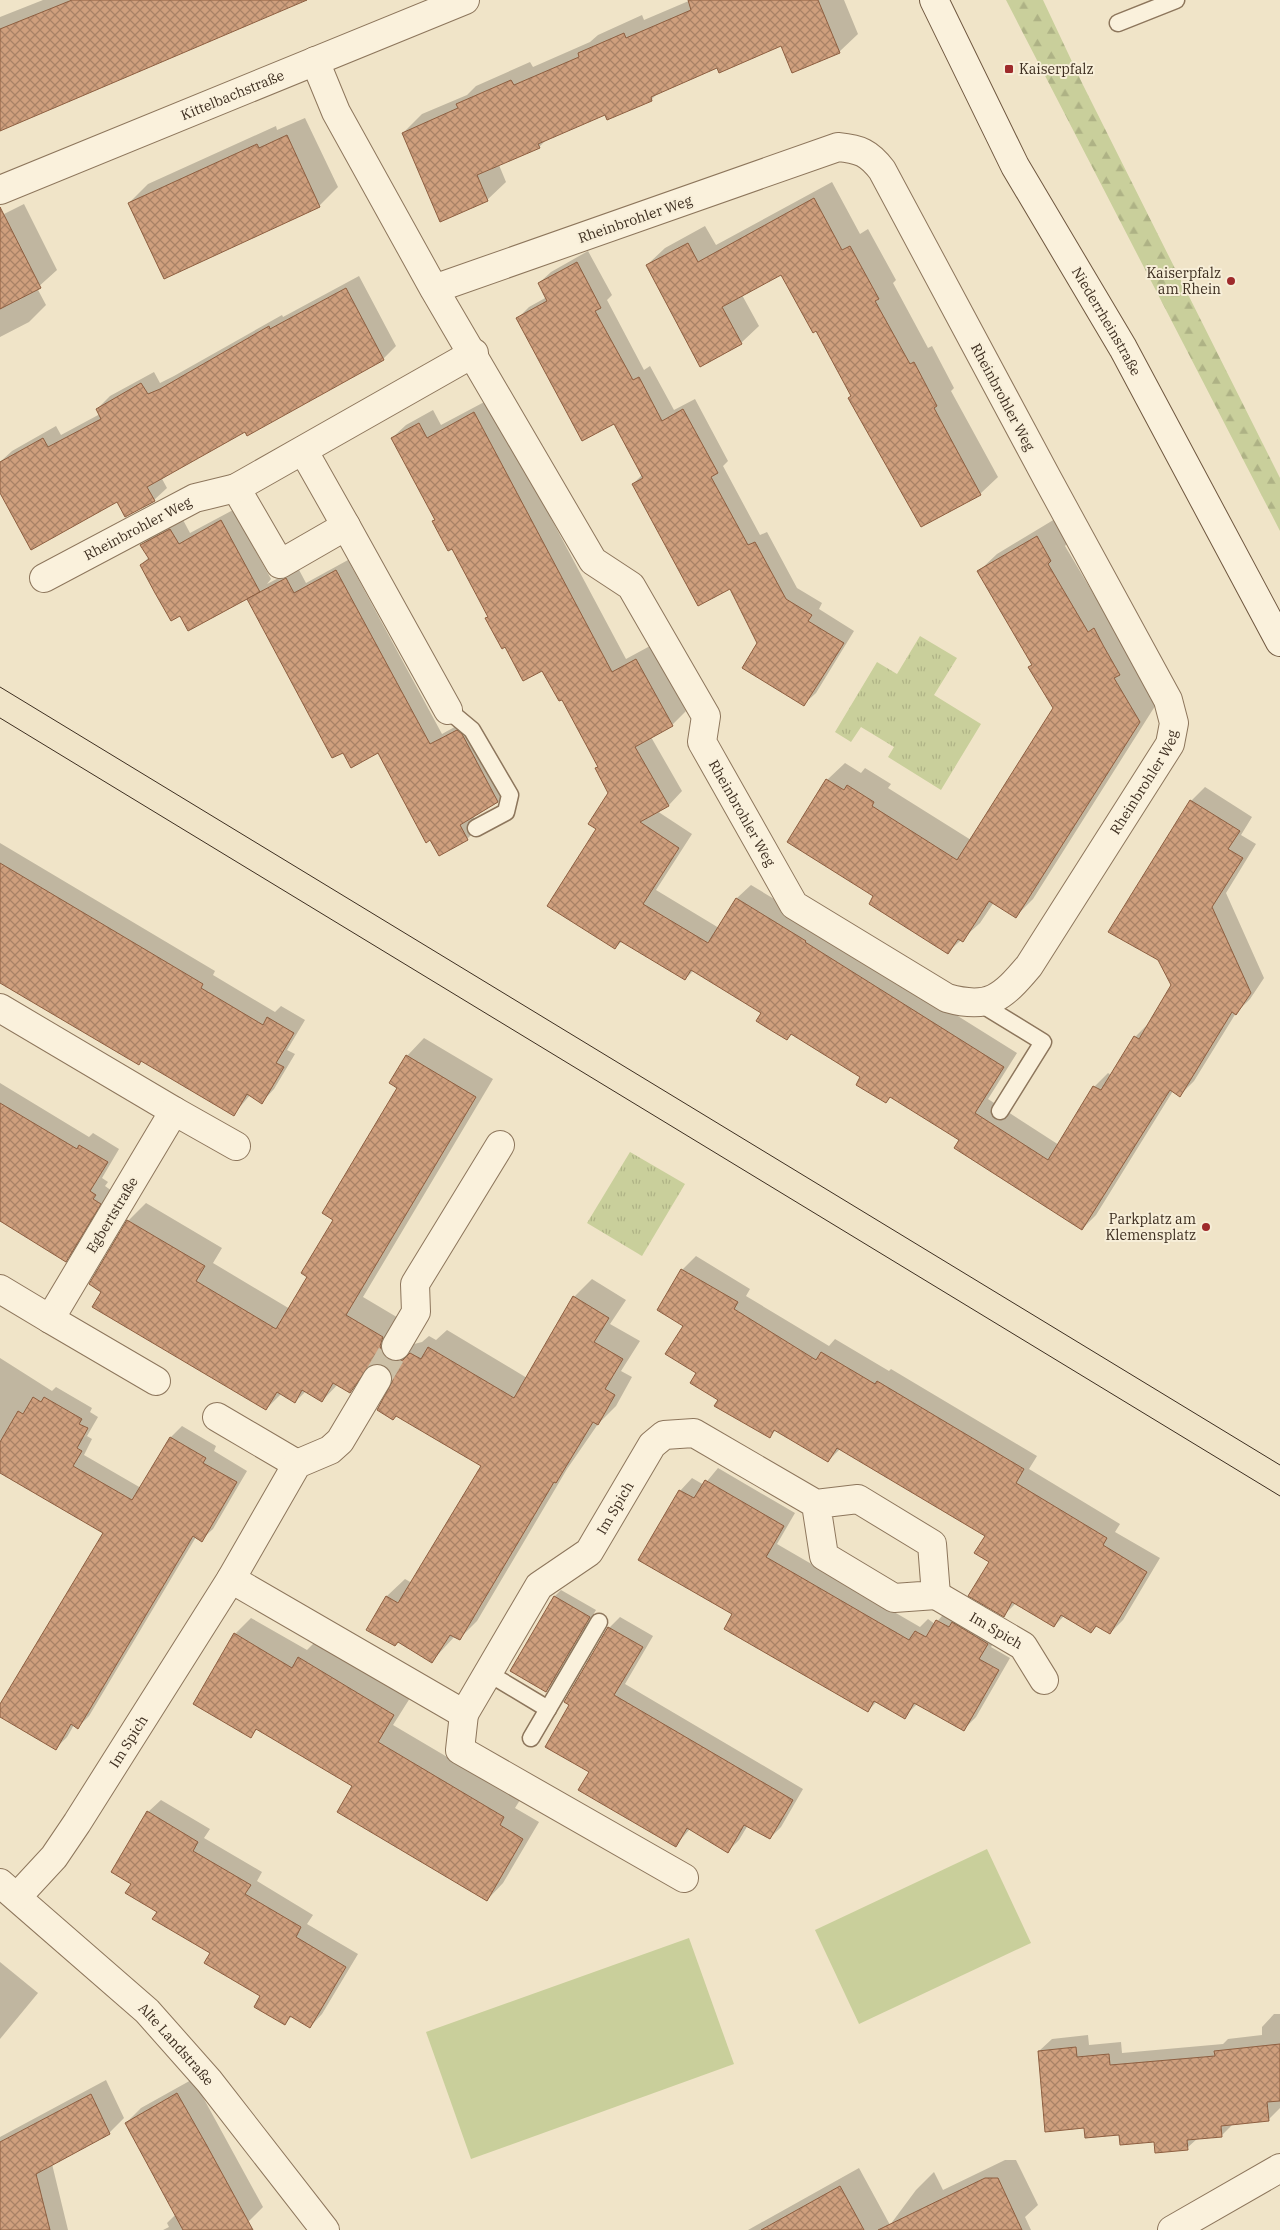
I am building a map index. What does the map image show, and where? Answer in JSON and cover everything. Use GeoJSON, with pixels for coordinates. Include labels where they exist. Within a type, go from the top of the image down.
{"type":"FeatureCollection","features":[{"type":"Feature","properties":{"kind":"street","name":"Kittelbachstraße"},"geometry":{"type":"LineString","coordinates":[[0,190],[465,0]]}},
{"type":"Feature","properties":{"kind":"street","name":"Niederrheinstraße"},"geometry":{"type":"LineString","coordinates":[[934,0],[1015,166],[1123,348],[1280,642]]}},
{"type":"Feature","properties":{"kind":"street","name":"Rheinbrohler Weg"},"geometry":{"type":"LineString","coordinates":[[315,61],[336,112],[434,289],[474,353],[593,562],[630,586],[706,716],[702,742],[794,905],[947,998],[965,1003],[981,1004],[1008,991],[1029,966],[1170,744],[1174,723],[1168,700],[882,170],[872,158],[856,148],[838,147],[434,289]]}},
{"type":"Feature","properties":{"kind":"street","name":"Rheinbrohler Weg"},"geometry":{"type":"LineString","coordinates":[[44,578],[195,498],[236,488],[474,353]]}},
{"type":"Feature","properties":{"kind":"street"},"geometry":{"type":"LineString","coordinates":[[303,450],[448,710]]}},
{"type":"Feature","properties":{"kind":"street"},"geometry":{"type":"LineString","coordinates":[[236,488],[280,564],[346,526]]}},
{"type":"Feature","properties":{"kind":"street"},"geometry":{"type":"LineString","coordinates":[[0,1008],[236,1146]]}},
{"type":"Feature","properties":{"kind":"street","name":"Egbertstraße"},"geometry":{"type":"LineString","coordinates":[[50,1319],[174,1111]]}},
{"type":"Feature","properties":{"kind":"street"},"geometry":{"type":"LineString","coordinates":[[396,1346],[416,1312],[415,1284],[500,1145]]}},
{"type":"Feature","properties":{"kind":"street"},"geometry":{"type":"LineString","coordinates":[[0,1289],[156,1381]]}},
{"type":"Feature","properties":{"kind":"street"},"geometry":{"type":"LineString","coordinates":[[217,1417],[297,1464],[330,1450],[340,1441],[377,1379]]}},
{"type":"Feature","properties":{"kind":"street","name":"Im Spich"},"geometry":{"type":"LineString","coordinates":[[684,1878],[460,1750],[464,1714],[539,1586],[589,1552],[652,1445],[664,1435],[694,1433],[816,1504]]}},
{"type":"Feature","properties":{"kind":"street","name":"Im Spich"},"geometry":{"type":"LineString","coordinates":[[9,1890],[54,1857],[77,1823],[231,1579],[297,1464]]}},
{"type":"Feature","properties":{"kind":"street"},"geometry":{"type":"LineString","coordinates":[[858,1499],[932,1544],[936,1595],[894,1598],[824,1556],[816,1504],[858,1499]]}},
{"type":"Feature","properties":{"kind":"street"},"geometry":{"type":"LineString","coordinates":[[231,1579],[464,1714]]}},
{"type":"Feature","properties":{"kind":"street","name":"Im Spich"},"geometry":{"type":"LineString","coordinates":[[936,1595],[1023,1646],[1044,1680]]}},
{"type":"Feature","properties":{"kind":"street","name":"Alte Landstraße"},"geometry":{"type":"LineString","coordinates":[[9,1890],[147,2011],[210,2081],[326,2230]]}},
{"type":"Feature","properties":{"kind":"street"},"geometry":{"type":"LineString","coordinates":[[1172,2230],[1280,2168]]}},
{"type":"Feature","properties":{"kind":"lane"},"geometry":{"type":"LineString","coordinates":[[1118,23],[1176,0]]}},
{"type":"Feature","properties":{"kind":"lane"},"geometry":{"type":"LineString","coordinates":[[448,710],[472,730],[510,795],[506,812],[476,828]]}},
{"type":"Feature","properties":{"kind":"lane"},"geometry":{"type":"LineString","coordinates":[[981,1004],[1043,1042],[1000,1111]]}},
{"type":"Feature","properties":{"kind":"lane"},"geometry":{"type":"LineString","coordinates":[[531,1738],[599,1622]]}},
{"type":"Feature","properties":{"kind":"lane"},"geometry":{"type":"LineString","coordinates":[[488,1673],[548,1709]]}},
{"type":"Feature","properties":{"kind":"green space"},"geometry":{"type":"Polygon","coordinates":[[[1006,0],[1043,0],[1083,85],[1280,478],[1280,531],[1006,0]]]}},
{"type":"Feature","properties":{"kind":"green space"},"geometry":{"type":"Polygon","coordinates":[[[920,636],[957,658],[934,695],[981,724],[941,790],[888,757],[894,747],[861,727],[851,742],[835,732],[877,662],[897,674],[920,636]]]}},
{"type":"Feature","properties":{"kind":"green space"},"geometry":{"type":"Polygon","coordinates":[[[630,1152],[685,1184],[642,1256],[587,1223],[630,1152]]]}},
{"type":"Feature","properties":{"kind":"green space"},"geometry":{"type":"Polygon","coordinates":[[[987,1849],[1031,1943],[859,2024],[815,1930],[987,1849]]]}},
{"type":"Feature","properties":{"kind":"green space"},"geometry":{"type":"Polygon","coordinates":[[[689,1938],[734,2064],[471,2159],[426,2032],[689,1938]]]}},
{"type":"Feature","properties":{"kind":"building"},"geometry":{"type":"Polygon","coordinates":[[[72,0],[307,0],[0,131],[0,29],[72,0]]]}},
{"type":"Feature","properties":{"kind":"building"},"geometry":{"type":"Polygon","coordinates":[[[688,0],[818,0],[840,53],[792,73],[781,46],[719,73],[717,68],[651,97],[652,101],[607,120],[605,115],[538,144],[540,148],[477,175],[488,201],[440,222],[402,133],[458,108],[456,104],[511,80],[514,85],[579,57],[578,53],[624,33],[626,38],[691,10],[688,0]]]}},
{"type":"Feature","properties":{"kind":"building"},"geometry":{"type":"Polygon","coordinates":[[[287,135],[320,207],[164,279],[128,203],[257,144],[259,148],[287,135]]]}},
{"type":"Feature","properties":{"kind":"building"},"geometry":{"type":"Polygon","coordinates":[[[814,198],[842,250],[850,246],[879,299],[875,301],[910,364],[914,362],[937,406],[934,408],[981,495],[921,527],[848,398],[851,396],[816,331],[813,333],[781,275],[722,307],[742,344],[700,367],[646,265],[688,243],[698,262],[814,198]]]}},
{"type":"Feature","properties":{"kind":"building"},"geometry":{"type":"Polygon","coordinates":[[[0,207],[41,288],[0,309],[0,207]]]}},
{"type":"Feature","properties":{"kind":"building"},"geometry":{"type":"Polygon","coordinates":[[[577,262],[601,308],[595,311],[633,380],[639,377],[662,421],[683,409],[718,473],[711,477],[748,545],[755,542],[786,599],[812,615],[808,621],[844,643],[804,706],[742,668],[757,643],[730,589],[698,606],[632,484],[643,478],[614,424],[582,441],[516,318],[547,301],[538,283],[577,262]]]}},
{"type":"Feature","properties":{"kind":"building"},"geometry":{"type":"Polygon","coordinates":[[[346,288],[384,360],[247,436],[245,432],[147,487],[155,501],[125,517],[117,502],[31,550],[0,493],[0,462],[43,438],[48,447],[101,419],[96,409],[141,383],[148,394],[160,389],[269,326],[270,329],[346,288]]]}},
{"type":"Feature","properties":{"kind":"building"},"geometry":{"type":"Polygon","coordinates":[[[474,412],[612,672],[636,659],[673,726],[635,747],[669,806],[640,822],[679,848],[643,904],[708,943],[736,898],[806,941],[1004,1067],[975,1113],[1048,1160],[1093,1086],[1101,1090],[1134,1036],[1139,1039],[1171,985],[1158,960],[1108,932],[1190,800],[1240,831],[1228,849],[1243,858],[1212,907],[1251,993],[1236,1015],[1232,1012],[1180,1097],[1170,1090],[1082,1230],[954,1148],[959,1140],[890,1097],[886,1103],[856,1085],[860,1077],[791,1034],[787,1040],[756,1021],[761,1013],[691,970],[685,980],[620,941],[615,949],[547,906],[596,829],[588,824],[608,793],[595,768],[598,767],[562,700],[559,701],[542,671],[523,681],[505,647],[502,649],[485,618],[488,617],[452,549],[448,551],[432,521],[435,520],[391,438],[419,423],[427,438],[474,412]]]}},
{"type":"Feature","properties":{"kind":"building"},"geometry":{"type":"Polygon","coordinates":[[[221,520],[260,592],[188,631],[180,616],[171,621],[155,593],[140,565],[149,559],[140,545],[170,529],[179,544],[221,520]]]}},
{"type":"Feature","properties":{"kind":"building"},"geometry":{"type":"Polygon","coordinates":[[[1037,536],[1051,561],[1048,564],[1088,632],[1094,628],[1120,675],[1114,678],[1140,722],[1016,918],[989,901],[963,942],[958,939],[948,954],[869,904],[873,896],[787,842],[826,779],[844,790],[847,785],[874,802],[872,806],[957,860],[1053,708],[1028,667],[1032,665],[977,571],[1037,536]]]}},
{"type":"Feature","properties":{"kind":"building"},"geometry":{"type":"Polygon","coordinates":[[[336,570],[430,744],[457,730],[462,734],[498,802],[460,825],[468,840],[439,856],[430,840],[426,843],[378,753],[351,768],[343,753],[332,758],[247,599],[286,578],[294,593],[336,570]]]}},
{"type":"Feature","properties":{"kind":"building"},"geometry":{"type":"Polygon","coordinates":[[[0,863],[203,984],[201,988],[263,1025],[267,1017],[294,1033],[276,1063],[284,1067],[262,1104],[247,1094],[234,1116],[141,1061],[139,1065],[0,983],[0,863]]]}},
{"type":"Feature","properties":{"kind":"building"},"geometry":{"type":"Polygon","coordinates":[[[406,1055],[476,1097],[346,1315],[383,1337],[380,1346],[383,1354],[389,1360],[395,1362],[403,1360],[410,1353],[421,1359],[428,1347],[514,1398],[573,1296],[609,1318],[594,1342],[623,1359],[605,1389],[615,1395],[598,1425],[593,1422],[556,1483],[554,1482],[460,1640],[450,1635],[432,1663],[398,1642],[395,1646],[366,1630],[386,1596],[398,1603],[481,1466],[396,1416],[393,1420],[377,1410],[393,1380],[391,1372],[385,1365],[377,1363],[369,1366],[350,1393],[333,1383],[322,1402],[302,1390],[295,1403],[277,1392],[266,1410],[92,1307],[101,1292],[89,1284],[127,1220],[205,1266],[196,1281],[276,1329],[307,1277],[301,1273],[333,1220],[322,1213],[397,1088],[389,1083],[406,1055]]]}},
{"type":"Feature","properties":{"kind":"building"},"geometry":{"type":"Polygon","coordinates":[[[0,1103],[77,1149],[79,1145],[108,1162],[90,1191],[96,1195],[93,1199],[101,1204],[66,1262],[0,1221],[0,1103]]]}},
{"type":"Feature","properties":{"kind":"building"},"geometry":{"type":"Polygon","coordinates":[[[681,1269],[738,1302],[734,1309],[816,1360],[821,1352],[875,1384],[877,1381],[1024,1469],[1016,1483],[1107,1538],[1103,1545],[1147,1572],[1110,1634],[1096,1626],[1091,1633],[1061,1615],[1054,1627],[1012,1602],[1004,1617],[968,1596],[989,1562],[974,1553],[985,1536],[837,1448],[828,1462],[774,1430],[770,1438],[714,1406],[718,1400],[690,1383],[696,1373],[665,1354],[683,1326],[657,1310],[681,1269]]]}},
{"type":"Feature","properties":{"kind":"building"},"geometry":{"type":"Polygon","coordinates":[[[33,1397],[41,1402],[44,1397],[82,1419],[79,1424],[88,1428],[77,1448],[82,1451],[73,1466],[132,1500],[170,1437],[206,1458],[203,1463],[237,1482],[202,1542],[193,1536],[78,1729],[71,1724],[56,1750],[0,1717],[0,1704],[103,1533],[0,1473],[0,1442],[18,1411],[23,1414],[33,1397]]]}},
{"type":"Feature","properties":{"kind":"building"},"geometry":{"type":"Polygon","coordinates":[[[705,1480],[784,1526],[766,1557],[909,1640],[915,1631],[926,1637],[936,1620],[949,1627],[952,1622],[988,1644],[979,1659],[999,1670],[964,1731],[914,1703],[905,1719],[874,1701],[868,1712],[724,1629],[732,1614],[638,1560],[679,1490],[694,1498],[705,1480]]]}},
{"type":"Feature","properties":{"kind":"building"},"geometry":{"type":"Polygon","coordinates":[[[554,1596],[590,1617],[546,1692],[510,1671],[554,1596]]]}},
{"type":"Feature","properties":{"kind":"building"},"geometry":{"type":"Polygon","coordinates":[[[608,1627],[643,1647],[614,1695],[793,1800],[770,1839],[744,1825],[728,1853],[687,1828],[676,1847],[578,1790],[589,1772],[545,1747],[569,1705],[564,1702],[608,1627]]]}},
{"type":"Feature","properties":{"kind":"building"},"geometry":{"type":"Polygon","coordinates":[[[234,1633],[292,1668],[298,1657],[394,1715],[378,1742],[504,1817],[500,1825],[523,1839],[487,1901],[337,1812],[352,1786],[256,1729],[251,1738],[193,1704],[234,1633]]]}},
{"type":"Feature","properties":{"kind":"building"},"geometry":{"type":"Polygon","coordinates":[[[147,1811],[198,1842],[193,1851],[251,1885],[245,1894],[301,1927],[296,1937],[346,1967],[310,2028],[290,2016],[285,2025],[254,2007],[260,1996],[204,1963],[210,1953],[152,1919],[157,1912],[125,1893],[131,1884],[111,1872],[147,1811]]]}},
{"type":"Feature","properties":{"kind":"building"},"geometry":{"type":"Polygon","coordinates":[[[1280,2044],[1280,2101],[1267,2102],[1269,2121],[1221,2126],[1222,2137],[1187,2140],[1188,2150],[1155,2153],[1154,2142],[1120,2145],[1119,2135],[1085,2138],[1084,2128],[1045,2132],[1038,2051],[1076,2047],[1077,2057],[1109,2054],[1110,2065],[1215,2056],[1214,2051],[1280,2044]]]}},
{"type":"Feature","properties":{"kind":"building"},"geometry":{"type":"Polygon","coordinates":[[[177,2093],[253,2230],[183,2230],[125,2123],[177,2093]]]}},
{"type":"Feature","properties":{"kind":"building"},"geometry":{"type":"Polygon","coordinates":[[[91,2094],[110,2134],[36,2174],[50,2230],[0,2230],[0,2142],[91,2094]]]}},
{"type":"Feature","properties":{"kind":"building"},"geometry":{"type":"Polygon","coordinates":[[[985,2178],[998,2178],[1022,2230],[878,2230],[985,2178]]]}},
{"type":"Feature","properties":{"kind":"building"},"geometry":{"type":"Polygon","coordinates":[[[840,2186],[864,2230],[761,2230],[840,2186]]]}},
{"type":"Feature","properties":{"kind":"tunnel"},"geometry":{"type":"LineString","coordinates":[[377,1379],[396,1346]]}},
{"type":"Feature","properties":{"kind":"tram line"},"geometry":{"type":"LineString","coordinates":[[0,687],[1280,1465]]}},
{"type":"Feature","properties":{"kind":"tram line"},"geometry":{"type":"LineString","coordinates":[[0,718],[1280,1496]]}},
{"type":"Feature","properties":{"kind":"place","name":"Kaiserpfalz"},"geometry":{"type":"Point","coordinates":[1009,69]}},
{"type":"Feature","properties":{"kind":"place","name":"Kaiserpfalz am Rhein"},"geometry":{"type":"Point","coordinates":[1231,281]}},
{"type":"Feature","properties":{"kind":"place","name":"Parkplatz am Klemensplatz"},"geometry":{"type":"Point","coordinates":[1206,1227]}}]}
